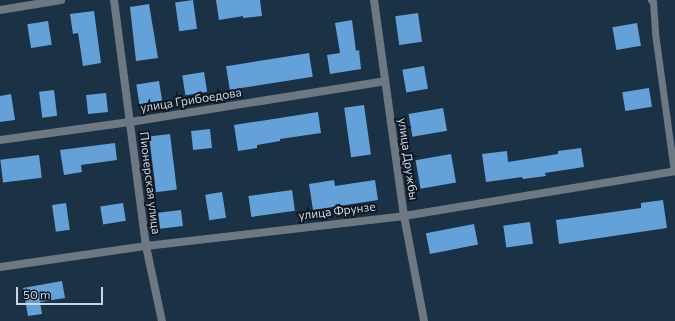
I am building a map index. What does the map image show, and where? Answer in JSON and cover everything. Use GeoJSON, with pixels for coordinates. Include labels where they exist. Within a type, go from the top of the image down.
{"type":"FeatureCollection","features":[{"type":"Feature","properties":{"kind":"street"},"geometry":{"type":"LineString","coordinates":[[0,10],[62,0]]}},
{"type":"Feature","properties":{"kind":"street","name":"Пионерская улица"},"geometry":{"type":"LineString","coordinates":[[114,0],[146,246],[162,321]]}},
{"type":"Feature","properties":{"kind":"street","name":"улица Дружбы"},"geometry":{"type":"LineString","coordinates":[[374,0],[404,216],[424,321]]}},
{"type":"Feature","properties":{"kind":"street","name":"улица Грибоедова"},"geometry":{"type":"LineString","coordinates":[[0,140],[130,122],[385,81]]}},
{"type":"Feature","properties":{"kind":"street","name":"улица Фрунзе"},"geometry":{"type":"LineString","coordinates":[[0,267],[146,246],[404,216],[674,171]]}},
{"type":"Feature","properties":{"kind":"lane"},"geometry":{"type":"LineString","coordinates":[[651,0],[653,2],[655,33],[674,171]]}},
{"type":"Feature","properties":{"kind":"building"},"geometry":{"type":"Polygon","coordinates":[[[193,0],[197,29],[179,31],[175,3],[193,0]]]}},
{"type":"Feature","properties":{"kind":"building"},"geometry":{"type":"Polygon","coordinates":[[[216,0],[260,0],[262,16],[243,18],[243,16],[219,20],[216,0]]]}},
{"type":"Feature","properties":{"kind":"building"},"geometry":{"type":"Polygon","coordinates":[[[149,4],[158,58],[136,61],[130,7],[149,4]]]}},
{"type":"Feature","properties":{"kind":"building"},"geometry":{"type":"Polygon","coordinates":[[[94,11],[101,63],[83,66],[78,33],[73,34],[70,14],[94,11]]]}},
{"type":"Feature","properties":{"kind":"building"},"geometry":{"type":"Polygon","coordinates":[[[418,13],[422,42],[399,45],[395,16],[418,13]]]}},
{"type":"Feature","properties":{"kind":"building"},"geometry":{"type":"Polygon","coordinates":[[[352,20],[356,51],[359,50],[361,69],[330,74],[327,55],[340,53],[335,23],[352,20]]]}},
{"type":"Feature","properties":{"kind":"building"},"geometry":{"type":"Polygon","coordinates":[[[48,21],[52,45],[31,48],[27,24],[48,21]]]}},
{"type":"Feature","properties":{"kind":"building"},"geometry":{"type":"Polygon","coordinates":[[[637,23],[641,46],[616,50],[612,27],[637,23]]]}},
{"type":"Feature","properties":{"kind":"building"},"geometry":{"type":"Polygon","coordinates":[[[309,53],[313,77],[230,90],[226,66],[309,53]]]}},
{"type":"Feature","properties":{"kind":"building"},"geometry":{"type":"Polygon","coordinates":[[[424,66],[428,89],[406,92],[402,70],[424,66]]]}},
{"type":"Feature","properties":{"kind":"building"},"geometry":{"type":"Polygon","coordinates":[[[204,72],[207,92],[185,95],[182,75],[204,72]]]}},
{"type":"Feature","properties":{"kind":"building"},"geometry":{"type":"Polygon","coordinates":[[[159,81],[162,101],[139,104],[136,85],[159,81]]]}},
{"type":"Feature","properties":{"kind":"building"},"geometry":{"type":"Polygon","coordinates":[[[649,88],[652,107],[625,111],[622,92],[649,88]]]}},
{"type":"Feature","properties":{"kind":"building"},"geometry":{"type":"Polygon","coordinates":[[[54,90],[57,116],[42,118],[39,92],[54,90]]]}},
{"type":"Feature","properties":{"kind":"building"},"geometry":{"type":"Polygon","coordinates":[[[106,93],[108,112],[88,114],[86,95],[106,93]]]}},
{"type":"Feature","properties":{"kind":"building"},"geometry":{"type":"Polygon","coordinates":[[[11,94],[15,120],[0,122],[0,96],[11,94]]]}},
{"type":"Feature","properties":{"kind":"building"},"geometry":{"type":"Polygon","coordinates":[[[364,105],[371,155],[351,157],[344,108],[364,105]]]}},
{"type":"Feature","properties":{"kind":"building"},"geometry":{"type":"Polygon","coordinates":[[[443,108],[447,131],[413,137],[409,114],[443,108]]]}},
{"type":"Feature","properties":{"kind":"building"},"geometry":{"type":"Polygon","coordinates":[[[318,112],[321,133],[280,139],[280,141],[257,145],[257,148],[238,151],[234,125],[318,112]]]}},
{"type":"Feature","properties":{"kind":"building"},"geometry":{"type":"Polygon","coordinates":[[[210,129],[212,148],[193,150],[191,131],[210,129]]]}},
{"type":"Feature","properties":{"kind":"building"},"geometry":{"type":"Polygon","coordinates":[[[170,134],[177,190],[156,192],[149,137],[170,134]]]}},
{"type":"Feature","properties":{"kind":"building"},"geometry":{"type":"Polygon","coordinates":[[[115,143],[117,160],[81,165],[82,172],[64,175],[60,150],[115,143]]]}},
{"type":"Feature","properties":{"kind":"building"},"geometry":{"type":"Polygon","coordinates":[[[581,148],[584,167],[545,173],[546,176],[523,179],[522,177],[486,182],[482,154],[507,151],[508,162],[558,154],[558,151],[581,148]]]}},
{"type":"Feature","properties":{"kind":"building"},"geometry":{"type":"Polygon","coordinates":[[[451,154],[456,183],[421,189],[416,160],[451,154]]]}},
{"type":"Feature","properties":{"kind":"building"},"geometry":{"type":"Polygon","coordinates":[[[39,155],[42,178],[3,183],[0,160],[39,155]]]}},
{"type":"Feature","properties":{"kind":"building"},"geometry":{"type":"Polygon","coordinates":[[[334,180],[335,186],[375,180],[378,200],[313,210],[309,184],[334,180]]]}},
{"type":"Feature","properties":{"kind":"building"},"geometry":{"type":"Polygon","coordinates":[[[292,190],[295,211],[251,217],[248,196],[292,190]]]}},
{"type":"Feature","properties":{"kind":"building"},"geometry":{"type":"Polygon","coordinates":[[[222,192],[226,218],[209,220],[205,195],[222,192]]]}},
{"type":"Feature","properties":{"kind":"building"},"geometry":{"type":"Polygon","coordinates":[[[663,200],[667,228],[559,244],[556,220],[641,208],[641,203],[663,200]]]}},
{"type":"Feature","properties":{"kind":"building"},"geometry":{"type":"Polygon","coordinates":[[[66,203],[70,230],[56,232],[52,205],[66,203]]]}},
{"type":"Feature","properties":{"kind":"building"},"geometry":{"type":"Polygon","coordinates":[[[123,203],[126,221],[103,224],[100,207],[123,203]]]}},
{"type":"Feature","properties":{"kind":"building"},"geometry":{"type":"Polygon","coordinates":[[[181,210],[183,226],[160,229],[158,213],[181,210]]]}},
{"type":"Feature","properties":{"kind":"building"},"geometry":{"type":"Polygon","coordinates":[[[530,222],[533,244],[506,248],[503,226],[530,222]]]}},
{"type":"Feature","properties":{"kind":"building"},"geometry":{"type":"Polygon","coordinates":[[[474,224],[478,245],[430,254],[426,233],[474,224]]]}},
{"type":"Feature","properties":{"kind":"building"},"geometry":{"type":"Polygon","coordinates":[[[62,281],[65,298],[40,302],[42,314],[28,316],[23,288],[62,281]]]}}]}
